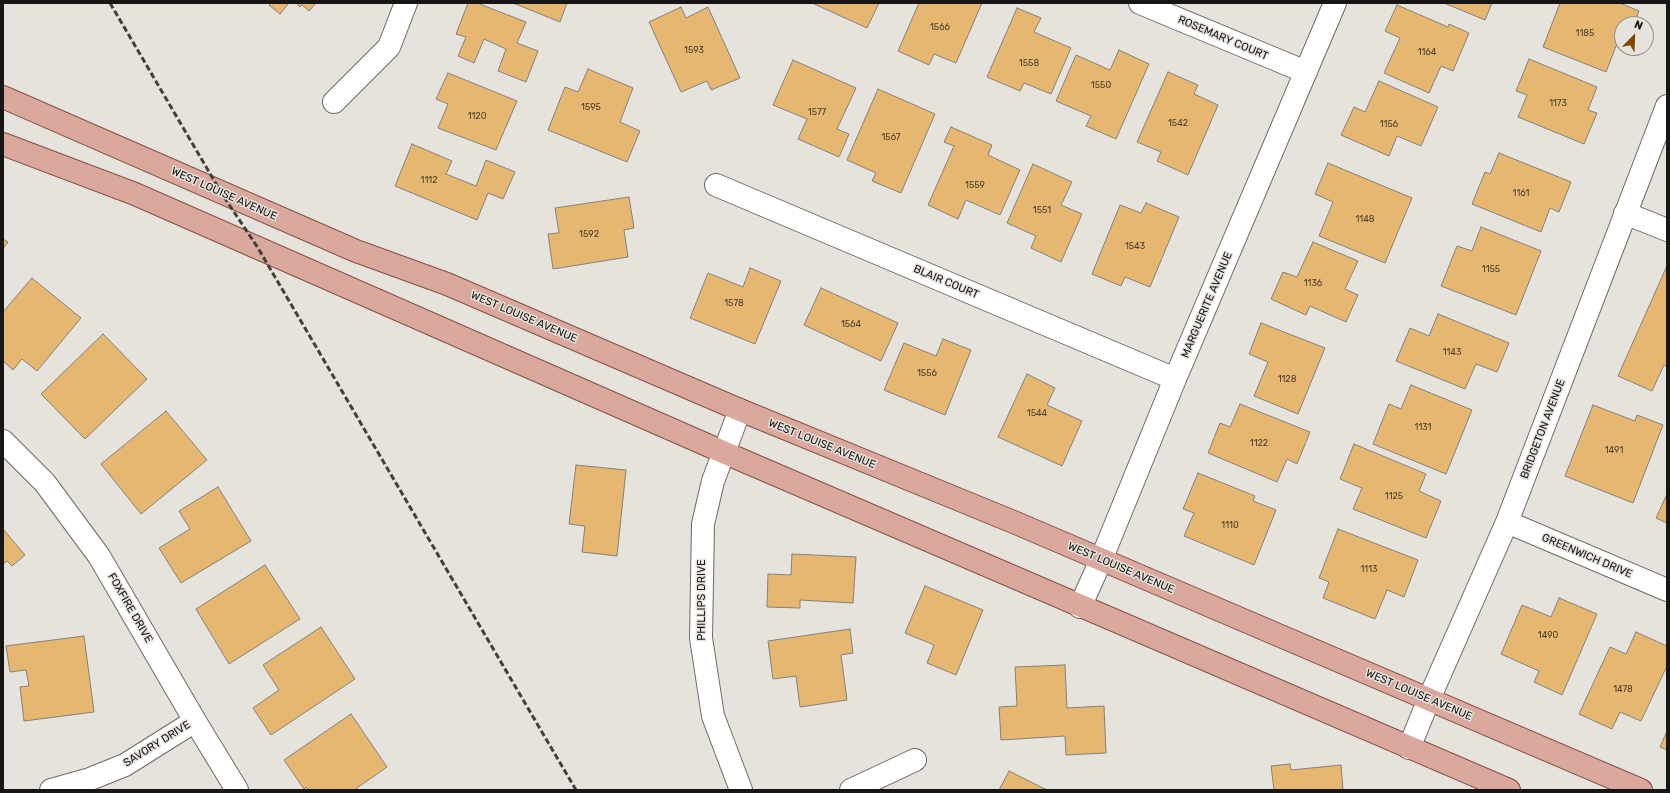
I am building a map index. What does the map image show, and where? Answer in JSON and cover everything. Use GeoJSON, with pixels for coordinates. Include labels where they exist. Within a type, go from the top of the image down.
{"type":"FeatureCollection","features":[{"type":"Feature","properties":{"kind":"main road","name":"WEST LOUISE AVENUE"},"geometry":{"type":"LineString","coordinates":[[3,97],[348,248],[447,284],[740,410],[1016,523],[1641,790]]}},
{"type":"Feature","properties":{"kind":"main road"},"geometry":{"type":"LineString","coordinates":[[3,144],[135,194],[1080,607],[1509,790]]}},
{"type":"Feature","properties":{"kind":"street"},"geometry":{"type":"LineString","coordinates":[[334,102],[389,47],[406,3]]}},
{"type":"Feature","properties":{"kind":"street","name":"ROSEMARY COURT"},"geometry":{"type":"LineString","coordinates":[[1140,3],[1306,72]]}},
{"type":"Feature","properties":{"kind":"street","name":"MARGUERITE AVENUE"},"geometry":{"type":"LineString","coordinates":[[1080,607],[1335,3]]}},
{"type":"Feature","properties":{"kind":"street","name":"BRIDGETON AVENUE"},"geometry":{"type":"LineString","coordinates":[[1409,748],[1507,522],[1667,106]]}},
{"type":"Feature","properties":{"kind":"street","name":"BLAIR COURT"},"geometry":{"type":"LineString","coordinates":[[716,185],[1175,379]]}},
{"type":"Feature","properties":{"kind":"street"},"geometry":{"type":"LineString","coordinates":[[1625,213],[1667,230]]}},
{"type":"Feature","properties":{"kind":"street","name":"PHILLIPS DRIVE"},"geometry":{"type":"LineString","coordinates":[[740,410],[713,481],[703,524],[701,638],[713,716],[741,790]]}},
{"type":"Feature","properties":{"kind":"street","name":"FOXFIRE DRIVE"},"geometry":{"type":"LineString","coordinates":[[3,441],[45,483],[99,556],[237,790]]}},
{"type":"Feature","properties":{"kind":"street","name":"GREENWICH DRIVE"},"geometry":{"type":"LineString","coordinates":[[1507,522],[1667,590]]}},
{"type":"Feature","properties":{"kind":"street","name":"SAVORY DRIVE"},"geometry":{"type":"LineString","coordinates":[[51,790],[90,780],[125,765],[195,721]]}},
{"type":"Feature","properties":{"kind":"street"},"geometry":{"type":"LineString","coordinates":[[851,790],[915,760]]}},
{"type":"Feature","properties":{"kind":"building"},"geometry":{"type":"Polygon","coordinates":[[[270,3],[289,3],[280,14],[269,5],[270,3]]]}},
{"type":"Feature","properties":{"kind":"building"},"geometry":{"type":"Polygon","coordinates":[[[296,3],[316,3],[309,11],[302,5],[300,7],[296,3]]]}},
{"type":"Feature","properties":{"kind":"building"},"geometry":{"type":"Polygon","coordinates":[[[468,3],[477,3],[526,22],[517,43],[538,51],[526,82],[498,71],[506,49],[484,39],[474,63],[458,56],[466,37],[456,34],[468,3]]]}},
{"type":"Feature","properties":{"kind":"building"},"geometry":{"type":"Polygon","coordinates":[[[513,3],[567,3],[560,22],[513,3]]]}},
{"type":"Feature","properties":{"kind":"building"},"geometry":{"type":"Polygon","coordinates":[[[812,3],[879,3],[867,28],[812,3]]]}},
{"type":"Feature","properties":{"kind":"building"},"geometry":{"type":"Polygon","coordinates":[[[919,3],[982,3],[956,63],[934,54],[929,65],[898,51],[919,3]]]}},
{"type":"Feature","properties":{"kind":"building"},"geometry":{"type":"Polygon","coordinates":[[[1444,3],[1492,3],[1485,20],[1444,3]]]}},
{"type":"Feature","properties":{"kind":"building"},"geometry":{"type":"Polygon","coordinates":[[[1560,3],[1620,3],[1639,11],[1637,16],[1614,16],[1614,51],[1606,72],[1543,47],[1560,3]]]}},
{"type":"Feature","properties":{"kind":"building"},"geometry":{"type":"Polygon","coordinates":[[[1397,5],[1448,27],[1449,24],[1469,33],[1453,71],[1441,66],[1429,93],[1384,73],[1400,38],[1385,31],[1397,5]]]}},
{"type":"Feature","properties":{"kind":"building"},"geometry":{"type":"Polygon","coordinates":[[[681,7],[686,18],[708,7],[740,78],[711,90],[707,81],[681,92],[649,22],[681,7]]]}},
{"type":"Feature","properties":{"kind":"building"},"geometry":{"type":"Polygon","coordinates":[[[1017,8],[1041,18],[1034,32],[1071,48],[1051,94],[1024,83],[1020,91],[987,77],[1017,8]]]}},
{"type":"Feature","properties":{"kind":"building"},"geometry":{"type":"Polygon","coordinates":[[[1119,50],[1149,64],[1116,139],[1086,126],[1091,116],[1056,101],[1076,55],[1110,70],[1119,50]]]}},
{"type":"Feature","properties":{"kind":"building"},"geometry":{"type":"Polygon","coordinates":[[[1529,59],[1597,87],[1588,110],[1597,113],[1584,144],[1518,117],[1527,95],[1516,91],[1529,59]]]}},
{"type":"Feature","properties":{"kind":"building"},"geometry":{"type":"Polygon","coordinates":[[[793,60],[856,88],[837,129],[849,134],[839,157],[798,139],[807,119],[773,105],[793,60]]]}},
{"type":"Feature","properties":{"kind":"building"},"geometry":{"type":"Polygon","coordinates":[[[588,69],[633,88],[620,122],[640,131],[627,162],[548,130],[565,87],[578,92],[588,69]]]}},
{"type":"Feature","properties":{"kind":"building"},"geometry":{"type":"Polygon","coordinates":[[[1168,72],[1198,85],[1194,94],[1218,105],[1188,175],[1157,161],[1161,152],[1137,142],[1168,72]]]}},
{"type":"Feature","properties":{"kind":"building"},"geometry":{"type":"Polygon","coordinates":[[[448,73],[517,101],[496,150],[438,128],[448,104],[436,99],[448,73]]]}},
{"type":"Feature","properties":{"kind":"building"},"geometry":{"type":"Polygon","coordinates":[[[1379,81],[1438,107],[1421,146],[1397,136],[1389,156],[1341,135],[1354,107],[1365,112],[1379,81]]]}},
{"type":"Feature","properties":{"kind":"building"},"geometry":{"type":"Polygon","coordinates":[[[878,89],[935,114],[901,193],[872,181],[876,173],[847,160],[878,89]]]}},
{"type":"Feature","properties":{"kind":"building"},"geometry":{"type":"Polygon","coordinates":[[[951,127],[992,145],[988,155],[1020,170],[1000,215],[966,200],[958,219],[928,205],[954,146],[944,142],[951,127]]]}},
{"type":"Feature","properties":{"kind":"building"},"geometry":{"type":"Polygon","coordinates":[[[412,144],[452,161],[446,174],[476,186],[486,160],[515,172],[503,199],[488,193],[477,220],[395,186],[412,144]]]}},
{"type":"Feature","properties":{"kind":"building"},"geometry":{"type":"Polygon","coordinates":[[[1499,153],[1571,182],[1559,212],[1550,208],[1541,232],[1472,204],[1485,172],[1490,174],[1499,153]]]}},
{"type":"Feature","properties":{"kind":"building"},"geometry":{"type":"Polygon","coordinates":[[[1328,163],[1412,198],[1385,263],[1319,236],[1333,202],[1315,194],[1328,163]]]}},
{"type":"Feature","properties":{"kind":"building"},"geometry":{"type":"Polygon","coordinates":[[[1033,164],[1072,182],[1061,205],[1082,214],[1061,262],[1031,248],[1036,236],[1007,223],[1033,164]]]}},
{"type":"Feature","properties":{"kind":"building"},"geometry":{"type":"Polygon","coordinates":[[[629,197],[634,228],[624,230],[628,257],[553,269],[548,234],[559,233],[555,208],[629,197]]]}},
{"type":"Feature","properties":{"kind":"building"},"geometry":{"type":"Polygon","coordinates":[[[1146,203],[1179,217],[1150,287],[1125,277],[1121,286],[1092,274],[1120,205],[1141,213],[1146,203]]]}},
{"type":"Feature","properties":{"kind":"building"},"geometry":{"type":"Polygon","coordinates":[[[1481,227],[1541,251],[1516,315],[1441,286],[1457,246],[1472,251],[1481,227]]]}},
{"type":"Feature","properties":{"kind":"building"},"geometry":{"type":"Polygon","coordinates":[[[3,239],[8,242],[3,249],[3,239]]]}},
{"type":"Feature","properties":{"kind":"building"},"geometry":{"type":"Polygon","coordinates":[[[1313,242],[1358,261],[1345,289],[1358,295],[1346,322],[1310,306],[1306,315],[1271,299],[1283,272],[1297,277],[1313,242]]]}},
{"type":"Feature","properties":{"kind":"building"},"geometry":{"type":"Polygon","coordinates":[[[750,268],[781,281],[755,344],[690,318],[708,273],[743,287],[750,268]]]}},
{"type":"Feature","properties":{"kind":"building"},"geometry":{"type":"Polygon","coordinates":[[[1666,268],[1667,367],[1664,365],[1652,391],[1618,376],[1666,268]]]}},
{"type":"Feature","properties":{"kind":"building"},"geometry":{"type":"Polygon","coordinates":[[[32,278],[81,318],[37,371],[22,359],[13,370],[3,361],[3,312],[32,278]]]}},
{"type":"Feature","properties":{"kind":"building"},"geometry":{"type":"Polygon","coordinates":[[[821,288],[898,323],[881,361],[804,325],[821,288]]]}},
{"type":"Feature","properties":{"kind":"building"},"geometry":{"type":"Polygon","coordinates":[[[1438,314],[1509,343],[1497,372],[1476,364],[1465,389],[1396,361],[1410,328],[1429,336],[1438,314]]]}},
{"type":"Feature","properties":{"kind":"building"},"geometry":{"type":"Polygon","coordinates":[[[1261,323],[1325,348],[1298,414],[1254,396],[1268,362],[1249,354],[1261,323]]]}},
{"type":"Feature","properties":{"kind":"building"},"geometry":{"type":"Polygon","coordinates":[[[103,334],[147,379],[85,439],[41,394],[103,334]]]}},
{"type":"Feature","properties":{"kind":"building"},"geometry":{"type":"Polygon","coordinates":[[[943,339],[971,350],[945,415],[884,390],[904,343],[936,356],[943,339]]]}},
{"type":"Feature","properties":{"kind":"building"},"geometry":{"type":"Polygon","coordinates":[[[1027,374],[1055,388],[1047,405],[1082,421],[1062,466],[998,437],[1027,374]]]}},
{"type":"Feature","properties":{"kind":"building"},"geometry":{"type":"Polygon","coordinates":[[[1411,385],[1472,410],[1446,474],[1373,444],[1389,404],[1401,409],[1411,385]]]}},
{"type":"Feature","properties":{"kind":"building"},"geometry":{"type":"Polygon","coordinates":[[[1240,404],[1310,432],[1297,464],[1287,459],[1277,482],[1208,453],[1220,423],[1230,427],[1240,404]]]}},
{"type":"Feature","properties":{"kind":"building"},"geometry":{"type":"Polygon","coordinates":[[[1593,405],[1635,421],[1637,415],[1663,425],[1633,503],[1565,476],[1593,405]]]}},
{"type":"Feature","properties":{"kind":"building"},"geometry":{"type":"Polygon","coordinates":[[[166,411],[207,460],[141,514],[101,464],[166,411]]]}},
{"type":"Feature","properties":{"kind":"building"},"geometry":{"type":"Polygon","coordinates":[[[1354,444],[1426,474],[1419,491],[1441,501],[1426,538],[1353,509],[1362,488],[1340,479],[1354,444]]]}},
{"type":"Feature","properties":{"kind":"building"},"geometry":{"type":"Polygon","coordinates":[[[576,465],[626,470],[617,556],[582,552],[585,526],[569,524],[576,465]]]}},
{"type":"Feature","properties":{"kind":"building"},"geometry":{"type":"Polygon","coordinates":[[[1198,473],[1255,496],[1253,501],[1276,510],[1254,565],[1184,536],[1194,513],[1183,509],[1198,473]]]}},
{"type":"Feature","properties":{"kind":"building"},"geometry":{"type":"Polygon","coordinates":[[[218,487],[251,541],[181,583],[159,548],[190,529],[179,511],[218,487]]]}},
{"type":"Feature","properties":{"kind":"building"},"geometry":{"type":"Polygon","coordinates":[[[1667,494],[1667,523],[1656,518],[1667,494]]]}},
{"type":"Feature","properties":{"kind":"building"},"geometry":{"type":"Polygon","coordinates":[[[3,529],[25,555],[12,566],[7,561],[3,564],[3,529]]]}},
{"type":"Feature","properties":{"kind":"building"},"geometry":{"type":"Polygon","coordinates":[[[1338,529],[1418,560],[1404,597],[1387,590],[1375,619],[1323,598],[1329,582],[1319,578],[1338,529]]]}},
{"type":"Feature","properties":{"kind":"building"},"geometry":{"type":"Polygon","coordinates":[[[792,554],[856,557],[853,603],[800,600],[800,608],[767,607],[768,574],[791,575],[792,554]]]}},
{"type":"Feature","properties":{"kind":"building"},"geometry":{"type":"Polygon","coordinates":[[[265,565],[300,619],[229,664],[196,609],[265,565]]]}},
{"type":"Feature","properties":{"kind":"building"},"geometry":{"type":"Polygon","coordinates":[[[925,586],[983,610],[956,675],[927,663],[934,645],[905,633],[925,586]]]}},
{"type":"Feature","properties":{"kind":"building"},"geometry":{"type":"Polygon","coordinates":[[[1559,598],[1597,614],[1562,695],[1534,682],[1539,671],[1501,654],[1522,605],[1551,617],[1559,598]]]}},
{"type":"Feature","properties":{"kind":"building"},"geometry":{"type":"Polygon","coordinates":[[[321,627],[355,679],[271,735],[253,708],[279,690],[263,665],[321,627]]]}},
{"type":"Feature","properties":{"kind":"building"},"geometry":{"type":"Polygon","coordinates":[[[850,629],[853,653],[841,655],[847,700],[800,707],[796,676],[773,679],[768,641],[850,629]]]}},
{"type":"Feature","properties":{"kind":"building"},"geometry":{"type":"Polygon","coordinates":[[[1636,632],[1667,646],[1667,666],[1641,721],[1620,712],[1612,729],[1579,714],[1610,647],[1626,654],[1636,632]]]}},
{"type":"Feature","properties":{"kind":"building"},"geometry":{"type":"Polygon","coordinates":[[[84,636],[94,712],[24,721],[20,687],[29,686],[26,670],[10,672],[6,646],[84,636]]]}},
{"type":"Feature","properties":{"kind":"building"},"geometry":{"type":"Polygon","coordinates":[[[1065,665],[1067,708],[1104,706],[1106,753],[1066,755],[1065,736],[1001,740],[999,707],[1017,706],[1015,667],[1065,665]]]}},
{"type":"Feature","properties":{"kind":"building"},"geometry":{"type":"Polygon","coordinates":[[[351,714],[387,767],[354,790],[309,790],[306,787],[304,789],[284,760],[351,714]]]}},
{"type":"Feature","properties":{"kind":"building"},"geometry":{"type":"Polygon","coordinates":[[[1667,731],[1667,750],[1660,747],[1667,731]]]}},
{"type":"Feature","properties":{"kind":"building"},"geometry":{"type":"Polygon","coordinates":[[[1290,764],[1291,770],[1341,765],[1343,790],[1274,790],[1271,766],[1290,764]]]}},
{"type":"Feature","properties":{"kind":"building"},"geometry":{"type":"Polygon","coordinates":[[[1009,771],[1047,790],[999,790],[1009,771]]]}},
{"type":"Feature","properties":{"kind":"railway"},"geometry":{"type":"LineString","coordinates":[[110,3],[222,194],[258,248],[576,790]]}}]}
